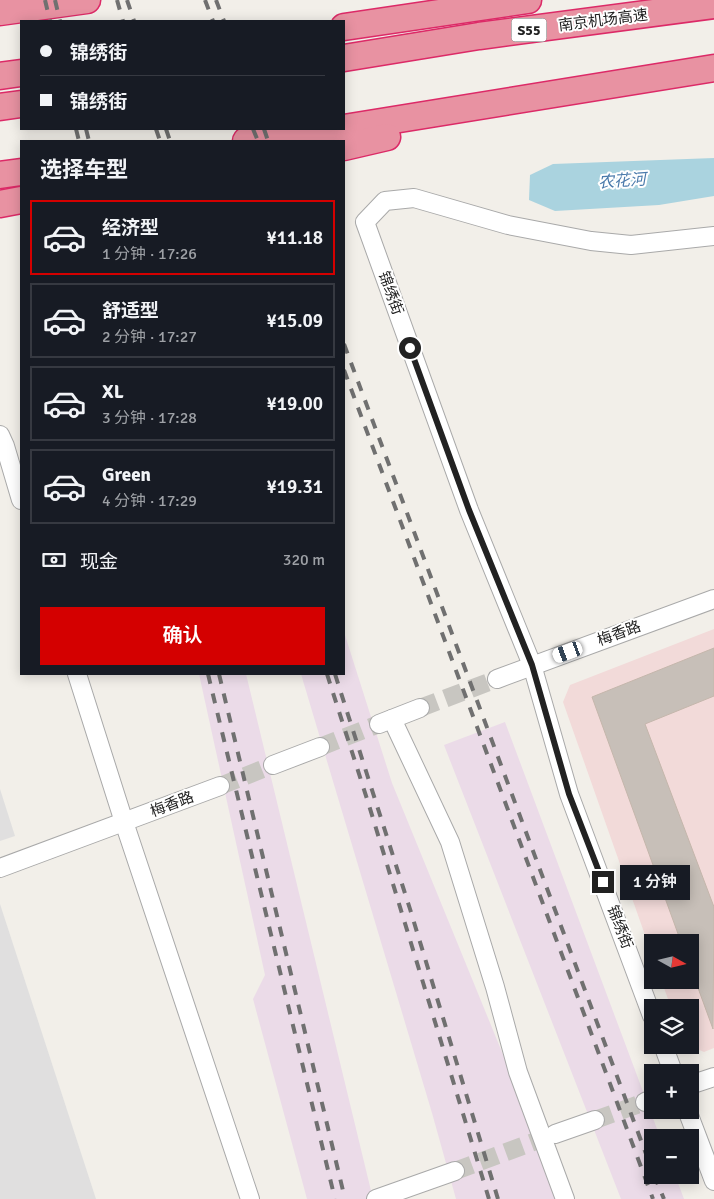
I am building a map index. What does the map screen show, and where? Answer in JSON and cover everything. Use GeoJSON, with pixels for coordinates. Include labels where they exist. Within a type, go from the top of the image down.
{"type":"FeatureCollection","features":[{"type":"Feature","properties":{"kind":"highway"},"geometry":{"type":"LineString","coordinates":[[0,12],[87,0]]}},
{"type":"Feature","properties":{"kind":"highway","name":"S55"},"geometry":{"type":"LineString","coordinates":[[345,28],[528,0]]}},
{"type":"Feature","properties":{"kind":"highway","name":"南京机场高速"},"geometry":{"type":"LineString","coordinates":[[345,58],[479,36],[714,5]]}},
{"type":"Feature","properties":{"kind":"highway"},"geometry":{"type":"LineString","coordinates":[[345,128],[714,68]]}},
{"type":"Feature","properties":{"kind":"highway"},"geometry":{"type":"LineString","coordinates":[[0,76],[20,73]]}},
{"type":"Feature","properties":{"kind":"highway"},"geometry":{"type":"LineString","coordinates":[[345,147],[549,95]]}},
{"type":"Feature","properties":{"kind":"highway"},"geometry":{"type":"LineString","coordinates":[[0,107],[20,104]]}},
{"type":"Feature","properties":{"kind":"highway"},"geometry":{"type":"LineString","coordinates":[[254,140],[330,130]]}},
{"type":"Feature","properties":{"kind":"highway"},"geometry":{"type":"LineString","coordinates":[[0,175],[20,172]]}},
{"type":"Feature","properties":{"kind":"highway"},"geometry":{"type":"LineString","coordinates":[[0,204],[20,200]]}},
{"type":"Feature","properties":{"kind":"street","name":"锦绣街"},"geometry":{"type":"LineString","coordinates":[[646,999],[569,794],[532,665],[469,510],[365,222],[385,201],[414,198],[508,225],[591,241],[632,245],[714,236]]}},
{"type":"Feature","properties":{"kind":"street"},"geometry":{"type":"LineString","coordinates":[[0,435],[20,497]]}},
{"type":"Feature","properties":{"kind":"street","name":"梅香路"},"geometry":{"type":"LineString","coordinates":[[497,679],[714,599]]}},
{"type":"Feature","properties":{"kind":"street"},"geometry":{"type":"LineString","coordinates":[[77,675],[124,822],[250,1199]]}},
{"type":"Feature","properties":{"kind":"street"},"geometry":{"type":"LineString","coordinates":[[420,708],[385,722],[450,842],[495,987],[518,1072],[565,1199]]}},
{"type":"Feature","properties":{"kind":"street"},"geometry":{"type":"LineString","coordinates":[[273,765],[320,747]]}},
{"type":"Feature","properties":{"kind":"street","name":"梅香路"},"geometry":{"type":"LineString","coordinates":[[0,868],[220,786]]}},
{"type":"Feature","properties":{"kind":"street"},"geometry":{"type":"LineString","coordinates":[[699,1082],[714,1077]]}},
{"type":"Feature","properties":{"kind":"street"},"geometry":{"type":"LineString","coordinates":[[690,1119],[714,1180]]}},
{"type":"Feature","properties":{"kind":"street"},"geometry":{"type":"LineString","coordinates":[[555,1134],[595,1120]]}},
{"type":"Feature","properties":{"kind":"street"},"geometry":{"type":"LineString","coordinates":[[376,1199],[455,1170]]}},
{"type":"Feature","properties":{"kind":"shaded area"},"geometry":{"type":"Polygon","coordinates":[[[714,629],[714,1048],[704,1052],[699,1050],[699,999],[668,999],[664,989],[699,989],[699,934],[645,934],[563,702],[570,685],[714,629]]]}},
{"type":"Feature","properties":{"kind":"shaded area"},"geometry":{"type":"Polygon","coordinates":[[[345,635],[392,783],[562,1199],[456,1199],[301,675],[345,675],[345,635]]]}},
{"type":"Feature","properties":{"kind":"shaded area"},"geometry":{"type":"Polygon","coordinates":[[[199,675],[246,675],[373,1199],[307,1199],[253,999],[265,975],[199,675]]]}},
{"type":"Feature","properties":{"kind":"shaded area"},"geometry":{"type":"Polygon","coordinates":[[[505,722],[644,1094],[644,1119],[653,1119],[657,1129],[644,1129],[644,1184],[678,1184],[684,1199],[621,1199],[444,745],[505,722]]]}},
{"type":"Feature","properties":{"kind":"shaded area"},"geometry":{"type":"Polygon","coordinates":[[[0,789],[15,836],[0,841],[0,789]]]}},
{"type":"Feature","properties":{"kind":"shaded area"},"geometry":{"type":"Polygon","coordinates":[[[0,904],[96,1199],[0,1199],[0,904]]]}},
{"type":"Feature","properties":{"kind":"water","name":"农花河"},"geometry":{"type":"Polygon","coordinates":[[[714,158],[714,196],[659,205],[555,211],[529,200],[530,175],[553,164],[714,158]]]}},
{"type":"Feature","properties":{"kind":"building"},"geometry":{"type":"Polygon","coordinates":[[[714,648],[714,696],[645,724],[714,907],[713,1029],[698,989],[699,934],[678,934],[592,697],[714,648]]]}},
{"type":"Feature","properties":{"kind":"tunnel"},"geometry":{"type":"LineString","coordinates":[[420,708],[497,679]]}},
{"type":"Feature","properties":{"kind":"tunnel"},"geometry":{"type":"LineString","coordinates":[[320,747],[379,724]]}},
{"type":"Feature","properties":{"kind":"tunnel"},"geometry":{"type":"LineString","coordinates":[[220,786],[273,765]]}},
{"type":"Feature","properties":{"kind":"tunnel"},"geometry":{"type":"LineString","coordinates":[[595,1120],[644,1102]]}},
{"type":"Feature","properties":{"kind":"tunnel"},"geometry":{"type":"LineString","coordinates":[[455,1171],[555,1134]]}},
{"type":"Feature","properties":{"kind":"railway"},"geometry":{"type":"LineString","coordinates":[[45,0],[50,20]]}},
{"type":"Feature","properties":{"kind":"railway"},"geometry":{"type":"LineString","coordinates":[[55,0],[60,20]]}},
{"type":"Feature","properties":{"kind":"railway"},"geometry":{"type":"LineString","coordinates":[[117,0],[123,20]]}},
{"type":"Feature","properties":{"kind":"railway"},"geometry":{"type":"LineString","coordinates":[[127,0],[134,20]]}},
{"type":"Feature","properties":{"kind":"railway"},"geometry":{"type":"LineString","coordinates":[[205,0],[213,20]]}},
{"type":"Feature","properties":{"kind":"railway"},"geometry":{"type":"LineString","coordinates":[[216,0],[224,20]]}},
{"type":"Feature","properties":{"kind":"railway"},"geometry":{"type":"LineString","coordinates":[[76,130],[79,140]]}},
{"type":"Feature","properties":{"kind":"railway"},"geometry":{"type":"LineString","coordinates":[[86,130],[89,140]]}},
{"type":"Feature","properties":{"kind":"railway"},"geometry":{"type":"LineString","coordinates":[[156,130],[160,140]]}},
{"type":"Feature","properties":{"kind":"railway"},"geometry":{"type":"LineString","coordinates":[[166,130],[170,140]]}},
{"type":"Feature","properties":{"kind":"railway"},"geometry":{"type":"LineString","coordinates":[[253,130],[258,140]]}},
{"type":"Feature","properties":{"kind":"railway"},"geometry":{"type":"LineString","coordinates":[[264,130],[268,140]]}},
{"type":"Feature","properties":{"kind":"railway"},"geometry":{"type":"LineString","coordinates":[[345,347],[644,1149]]}},
{"type":"Feature","properties":{"kind":"railway"},"geometry":{"type":"LineString","coordinates":[[345,373],[653,1199]]}},
{"type":"Feature","properties":{"kind":"railway"},"geometry":{"type":"LineString","coordinates":[[208,675],[335,1199]]}},
{"type":"Feature","properties":{"kind":"railway"},"geometry":{"type":"LineString","coordinates":[[219,675],[345,1199]]}},
{"type":"Feature","properties":{"kind":"railway"},"geometry":{"type":"LineString","coordinates":[[327,675],[489,1199]]}},
{"type":"Feature","properties":{"kind":"railway"},"geometry":{"type":"LineString","coordinates":[[335,675],[410,909],[498,1199]]}},
{"type":"Feature","properties":{"kind":"railway"},"geometry":{"type":"LineString","coordinates":[[658,1184],[664,1199]]}},
{"type":"Feature","properties":{"kind":"route"},"geometry":{"type":"LineString","coordinates":[[410,348],[469,510],[532,665],[569,794],[603,882]]}}]}
